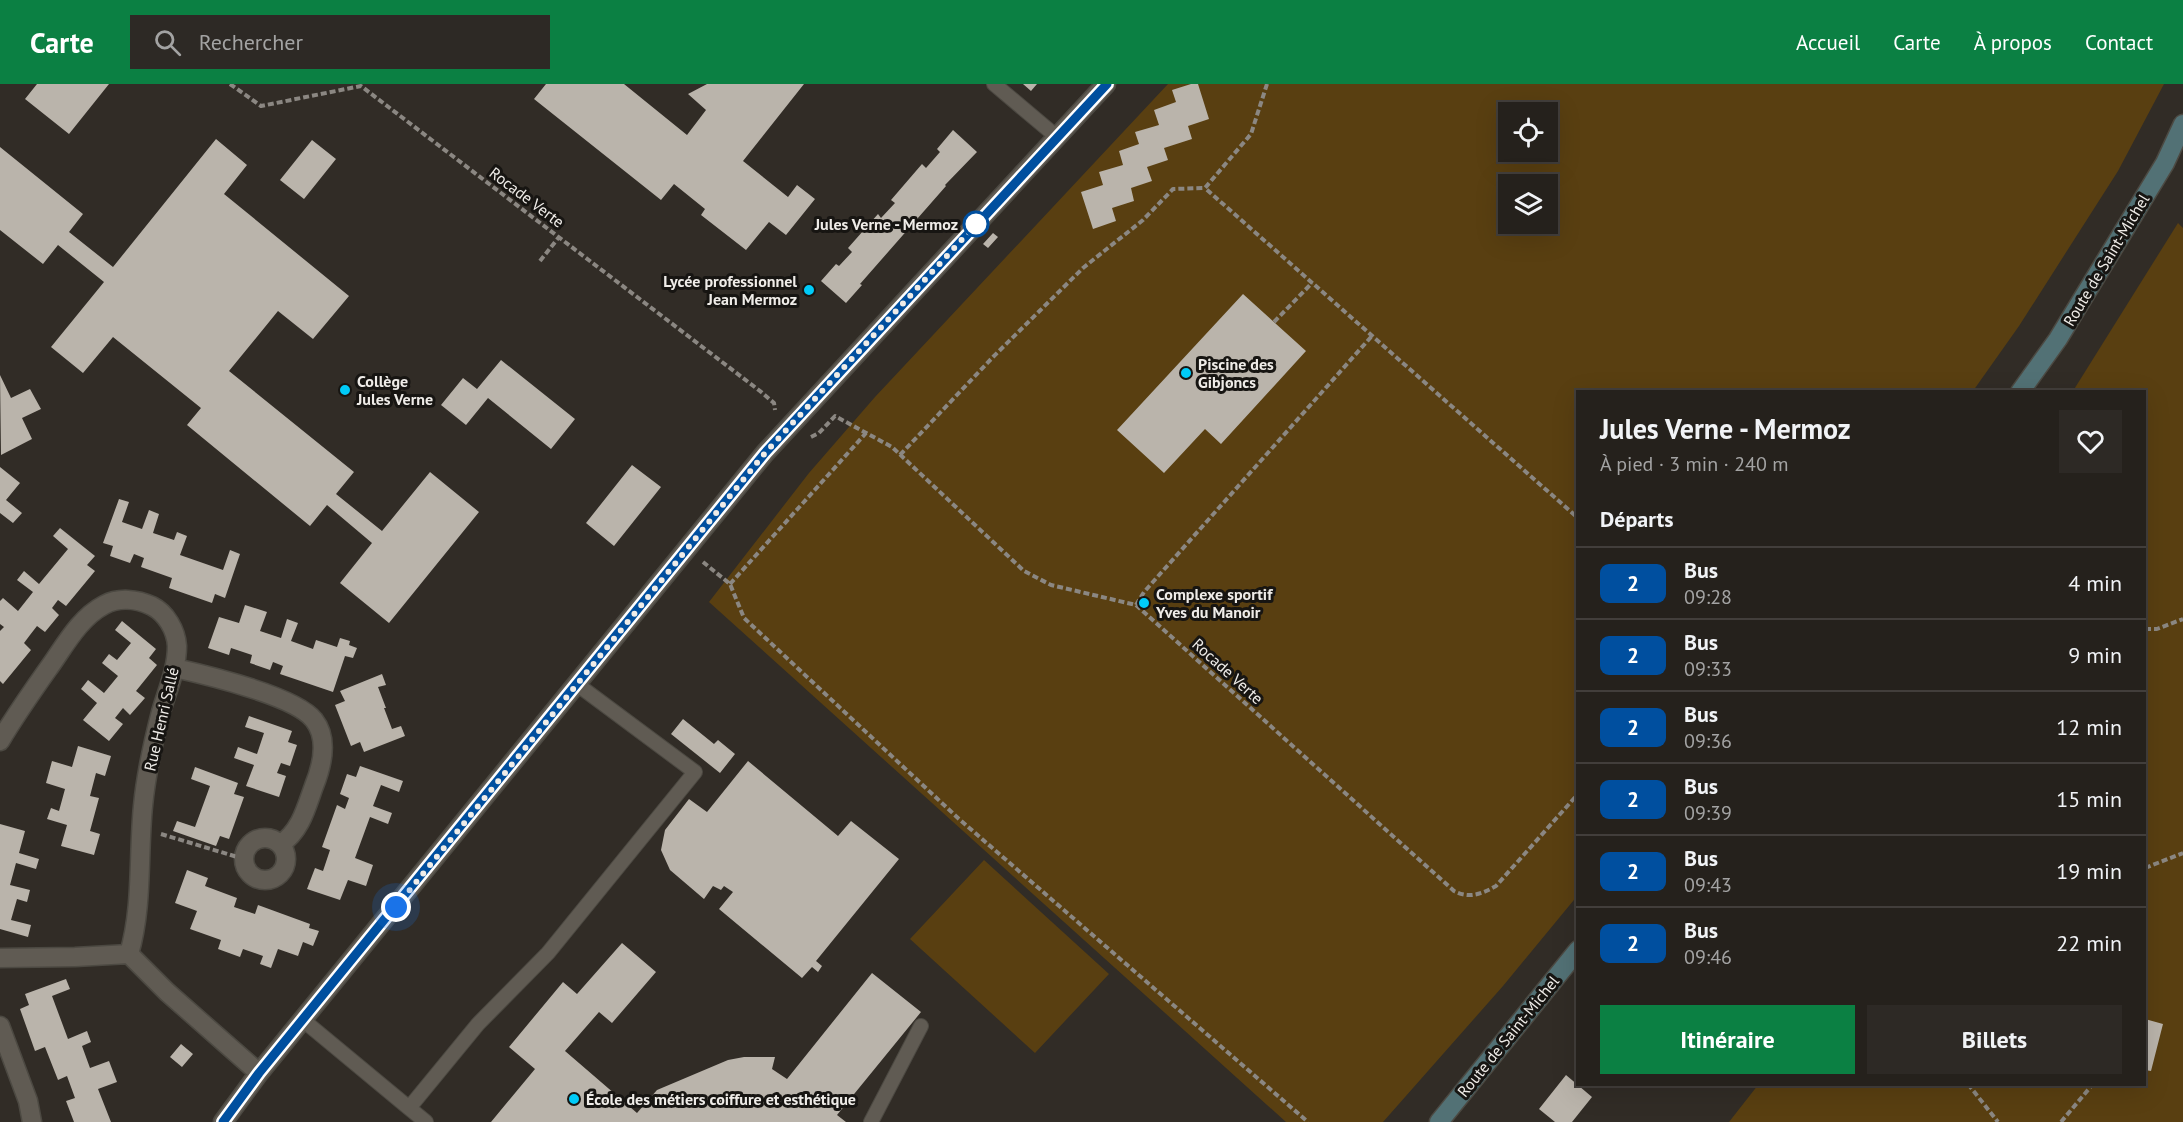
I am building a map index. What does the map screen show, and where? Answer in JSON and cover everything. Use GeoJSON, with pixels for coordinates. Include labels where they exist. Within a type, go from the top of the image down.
{"type":"FeatureCollection","features":[{"type":"Feature","properties":{"kind":"street"},"geometry":{"type":"LineString","coordinates":[[223,1122],[259,1073],[578,685],[765,453],[1106,84]]}},
{"type":"Feature","properties":{"kind":"street","name":"Route de Saint-Michel"},"geometry":{"type":"LineString","coordinates":[[2021,390],[2058,339],[2112,251],[2165,163],[2183,124]]}},
{"type":"Feature","properties":{"kind":"street","name":"Rue Henri Sallé"},"geometry":{"type":"LineString","coordinates":[[0,741],[7,716],[92,612],[106,603],[120,599],[135,600],[158,608],[174,632],[177,646],[175,668],[150,759],[142,829],[139,906],[136,931],[129,954]]}},
{"type":"Feature","properties":{"kind":"street"},"geometry":{"type":"LineString","coordinates":[[175,668],[222,680],[297,705],[315,721],[323,747],[318,776],[298,828],[281,844]]}},
{"type":"Feature","properties":{"kind":"street"},"geometry":{"type":"LineString","coordinates":[[268,838],[281,844],[287,856],[287,863],[279,876],[266,881],[252,876],[247,870],[244,859],[246,850],[255,840],[268,838]]}},
{"type":"Feature","properties":{"kind":"street","name":"Route de Saint-Michel"},"geometry":{"type":"LineString","coordinates":[[1438,1122],[1576,952]]}},
{"type":"Feature","properties":{"kind":"street"},"geometry":{"type":"LineString","coordinates":[[0,958],[129,954],[166,992],[259,1073]]}},
{"type":"Feature","properties":{"kind":"street"},"geometry":{"type":"LineString","coordinates":[[0,1026],[28,1101],[33,1122]]}},
{"type":"Feature","properties":{"kind":"lane"},"geometry":{"type":"LineString","coordinates":[[994,84],[1057,137]]}},
{"type":"Feature","properties":{"kind":"lane"},"geometry":{"type":"LineString","coordinates":[[409,1108],[478,1024],[548,953],[694,772],[578,685]]}},
{"type":"Feature","properties":{"kind":"lane"},"geometry":{"type":"LineString","coordinates":[[303,1020],[426,1122]]}},
{"type":"Feature","properties":{"kind":"lane"},"geometry":{"type":"LineString","coordinates":[[871,1122],[921,1026]]}},
{"type":"Feature","properties":{"kind":"path","name":"Rocade Verte"},"geometry":{"type":"LineString","coordinates":[[230,84],[261,106],[361,86],[760,391],[774,403],[775,412]]}},
{"type":"Feature","properties":{"kind":"path"},"geometry":{"type":"LineString","coordinates":[[1205,188],[1251,134],[1267,84]]}},
{"type":"Feature","properties":{"kind":"path"},"geometry":{"type":"LineString","coordinates":[[900,455],[993,357],[1083,268],[1143,220],[1173,189],[1205,188],[1576,516]]}},
{"type":"Feature","properties":{"kind":"path"},"geometry":{"type":"LineString","coordinates":[[540,261],[559,237]]}},
{"type":"Feature","properties":{"kind":"path"},"geometry":{"type":"LineString","coordinates":[[1274,322],[1312,283]]}},
{"type":"Feature","properties":{"kind":"path"},"geometry":{"type":"LineString","coordinates":[[1136,605],[1144,592],[1371,336]]}},
{"type":"Feature","properties":{"kind":"path","name":"Rocade Verte"},"geometry":{"type":"LineString","coordinates":[[810,437],[819,433],[835,416],[892,447],[1024,570],[1051,585],[1136,605],[1454,891],[1462,895],[1485,892],[1496,886],[1576,796]]}},
{"type":"Feature","properties":{"kind":"path"},"geometry":{"type":"LineString","coordinates":[[730,584],[866,433]]}},
{"type":"Feature","properties":{"kind":"path"},"geometry":{"type":"LineString","coordinates":[[686,549],[730,584],[744,618],[950,811],[1308,1122]]}},
{"type":"Feature","properties":{"kind":"path"},"geometry":{"type":"LineString","coordinates":[[2146,629],[2157,629],[2183,619]]}},
{"type":"Feature","properties":{"kind":"path"},"geometry":{"type":"LineString","coordinates":[[142,829],[244,859]]}},
{"type":"Feature","properties":{"kind":"path"},"geometry":{"type":"LineString","coordinates":[[2146,868],[2183,853]]}},
{"type":"Feature","properties":{"kind":"path"},"geometry":{"type":"LineString","coordinates":[[1970,1086],[1998,1122]]}},
{"type":"Feature","properties":{"kind":"path"},"geometry":{"type":"LineString","coordinates":[[2061,1122],[2091,1086]]}},
{"type":"Feature","properties":{"kind":"shaded area","name":"Complexe sportif Yves du Manoir"},"geometry":{"type":"Polygon","coordinates":[[[1168,84],[2164,84],[2118,171],[2019,326],[1974,390],[1576,390],[1576,897],[1503,986],[1383,1122],[1286,1122],[709,602],[809,473],[875,397],[1168,84]]]}},
{"type":"Feature","properties":{"kind":"shaded area"},"geometry":{"type":"Polygon","coordinates":[[[2178,223],[2183,228],[2183,1122],[1729,1122],[1757,1086],[2146,1086],[2146,390],[2074,390],[2178,223]]]}},
{"type":"Feature","properties":{"kind":"shaded area"},"geometry":{"type":"Polygon","coordinates":[[[984,860],[1109,974],[1035,1053],[910,939],[984,860]]]}},
{"type":"Feature","properties":{"kind":"building"},"geometry":{"type":"Polygon","coordinates":[[[37,84],[109,84],[69,134],[25,99],[37,84]]]}},
{"type":"Feature","properties":{"kind":"building"},"geometry":{"type":"Polygon","coordinates":[[[546,84],[624,84],[687,135],[706,110],[688,94],[707,84],[804,84],[743,161],[788,197],[797,185],[815,199],[786,235],[769,222],[746,250],[701,215],[705,209],[674,184],[661,200],[534,99],[546,84]]]}},
{"type":"Feature","properties":{"kind":"building"},"geometry":{"type":"Polygon","coordinates":[[[1023,84],[1037,84],[1031,91],[1023,84]]]}},
{"type":"Feature","properties":{"kind":"building"},"geometry":{"type":"Polygon","coordinates":[[[1198,84],[1209,119],[1188,126],[1192,139],[1164,148],[1168,160],[1147,167],[1152,181],[1131,188],[1134,201],[1112,208],[1116,221],[1093,229],[1081,192],[1103,185],[1099,172],[1123,165],[1119,151],[1139,144],[1135,132],[1159,125],[1154,110],[1176,102],[1172,90],[1198,84]]]}},
{"type":"Feature","properties":{"kind":"building"},"geometry":{"type":"Polygon","coordinates":[[[953,130],[977,152],[945,185],[846,303],[821,281],[836,264],[839,266],[852,252],[848,248],[878,214],[881,218],[895,203],[891,200],[922,164],[926,168],[940,152],[937,149],[953,130]]]}},
{"type":"Feature","properties":{"kind":"building"},"geometry":{"type":"Polygon","coordinates":[[[216,139],[247,165],[224,194],[349,296],[313,339],[278,311],[229,371],[354,472],[336,494],[382,531],[430,472],[479,512],[389,623],[340,583],[372,543],[327,505],[310,526],[187,425],[201,408],[113,337],[83,373],[51,347],[104,282],[58,245],[43,264],[0,230],[0,147],[83,214],[69,232],[113,267],[216,139]]]}},
{"type":"Feature","properties":{"kind":"building"},"geometry":{"type":"Polygon","coordinates":[[[312,140],[336,159],[304,199],[280,180],[312,140]]]}},
{"type":"Feature","properties":{"kind":"building"},"geometry":{"type":"Polygon","coordinates":[[[993,233],[998,237],[988,248],[983,244],[993,233]]]}},
{"type":"Feature","properties":{"kind":"building"},"geometry":{"type":"Polygon","coordinates":[[[1243,294],[1306,351],[1221,444],[1205,429],[1164,473],[1117,430],[1243,294]]]}},
{"type":"Feature","properties":{"kind":"building"},"geometry":{"type":"Polygon","coordinates":[[[501,360],[575,419],[551,449],[488,398],[466,425],[441,405],[463,378],[477,389],[501,360]]]}},
{"type":"Feature","properties":{"kind":"building"},"geometry":{"type":"Polygon","coordinates":[[[0,375],[11,398],[30,389],[41,409],[22,418],[32,439],[1,455],[0,375]]]}},
{"type":"Feature","properties":{"kind":"building"},"geometry":{"type":"Polygon","coordinates":[[[632,465],[661,487],[614,546],[586,523],[632,465]]]}},
{"type":"Feature","properties":{"kind":"building"},"geometry":{"type":"Polygon","coordinates":[[[0,467],[20,483],[6,500],[22,513],[13,523],[0,513],[0,467]]]}},
{"type":"Feature","properties":{"kind":"building"},"geometry":{"type":"Polygon","coordinates":[[[119,499],[129,502],[122,522],[142,529],[149,510],[159,514],[153,533],[174,540],[177,532],[187,536],[180,555],[223,570],[230,550],[240,554],[225,598],[215,594],[212,603],[169,588],[172,578],[141,567],[144,558],[134,554],[130,563],[110,556],[113,546],[103,543],[119,499]]]}},
{"type":"Feature","properties":{"kind":"building"},"geometry":{"type":"Polygon","coordinates":[[[60,528],[95,556],[87,565],[95,571],[66,606],[58,600],[52,608],[59,615],[45,632],[37,626],[24,643],[31,650],[3,684],[0,681],[0,631],[4,627],[0,624],[0,601],[3,598],[18,611],[33,592],[17,580],[24,571],[39,584],[68,549],[53,536],[60,528]]]}},
{"type":"Feature","properties":{"kind":"building"},"geometry":{"type":"Polygon","coordinates":[[[245,605],[267,612],[260,631],[281,638],[287,619],[298,623],[291,641],[313,649],[316,640],[337,647],[340,638],[350,641],[349,645],[357,648],[353,658],[345,656],[333,692],[280,674],[283,666],[273,662],[270,670],[250,663],[252,655],[231,648],[229,655],[208,648],[219,617],[239,623],[245,605]]]}},
{"type":"Feature","properties":{"kind":"building"},"geometry":{"type":"Polygon","coordinates":[[[122,621],[156,649],[149,658],[157,665],[136,691],[145,698],[130,715],[123,708],[115,718],[123,724],[109,741],[83,720],[97,703],[81,689],[88,680],[104,693],[118,676],[102,663],[109,654],[117,660],[131,643],[115,630],[122,621]]]}},
{"type":"Feature","properties":{"kind":"building"},"geometry":{"type":"Polygon","coordinates":[[[382,674],[386,685],[378,687],[386,708],[384,708],[392,729],[401,726],[405,736],[364,752],[360,742],[351,746],[335,705],[345,701],[340,691],[382,674]]]}},
{"type":"Feature","properties":{"kind":"building"},"geometry":{"type":"Polygon","coordinates":[[[249,716],[292,731],[288,742],[297,745],[290,766],[281,763],[277,773],[286,776],[279,797],[246,786],[254,765],[234,758],[238,747],[257,754],[264,733],[245,727],[249,716]]]}},
{"type":"Feature","properties":{"kind":"building"},"geometry":{"type":"Polygon","coordinates":[[[683,719],[714,744],[718,740],[735,754],[720,773],[671,734],[683,719]]]}},
{"type":"Feature","properties":{"kind":"building"},"geometry":{"type":"Polygon","coordinates":[[[78,746],[111,756],[105,776],[96,773],[90,796],[99,798],[90,831],[100,834],[94,855],[61,846],[67,825],[47,819],[51,808],[59,811],[65,789],[46,783],[52,761],[72,767],[78,746]]]}},
{"type":"Feature","properties":{"kind":"building"},"geometry":{"type":"Polygon","coordinates":[[[748,761],[838,836],[851,821],[899,859],[816,961],[822,966],[818,972],[812,967],[802,978],[719,909],[733,892],[724,886],[721,890],[713,886],[704,899],[670,870],[661,850],[665,830],[689,799],[707,812],[748,761]]]}},
{"type":"Feature","properties":{"kind":"building"},"geometry":{"type":"Polygon","coordinates":[[[360,766],[403,781],[399,792],[381,785],[373,806],[392,813],[388,824],[370,817],[355,858],[373,865],[366,886],[348,880],[340,900],[307,889],[315,868],[323,871],[330,850],[322,847],[337,805],[345,809],[349,798],[340,794],[347,774],[356,777],[360,766]]]}},
{"type":"Feature","properties":{"kind":"building"},"geometry":{"type":"Polygon","coordinates":[[[195,767],[238,783],[234,794],[244,797],[229,839],[220,836],[216,846],[173,831],[177,821],[195,827],[210,786],[191,779],[195,767]]]}},
{"type":"Feature","properties":{"kind":"building"},"geometry":{"type":"Polygon","coordinates":[[[0,824],[25,831],[19,853],[39,859],[36,869],[16,863],[10,885],[30,890],[27,902],[17,899],[11,920],[31,925],[28,937],[0,929],[0,824]]]}},
{"type":"Feature","properties":{"kind":"building"},"geometry":{"type":"Polygon","coordinates":[[[187,870],[208,878],[205,886],[237,898],[234,907],[255,914],[258,905],[310,924],[309,928],[319,931],[313,946],[303,942],[298,956],[278,949],[271,968],[260,964],[263,956],[243,949],[240,957],[218,949],[221,940],[190,929],[197,911],[175,903],[187,870]]]}},
{"type":"Feature","properties":{"kind":"building"},"geometry":{"type":"Polygon","coordinates":[[[622,943],[656,972],[612,1023],[599,1012],[565,1051],[637,1113],[657,1090],[728,1060],[744,1057],[775,1057],[772,1069],[787,1079],[872,973],[921,1012],[837,1115],[846,1122],[491,1122],[535,1069],[509,1047],[563,982],[577,994],[622,943]]]}},
{"type":"Feature","properties":{"kind":"building"},"geometry":{"type":"Polygon","coordinates":[[[66,979],[70,989],[52,996],[68,1039],[87,1031],[91,1042],[82,1046],[90,1068],[109,1061],[117,1082],[98,1089],[111,1122],[74,1122],[66,1101],[75,1098],[67,1076],[58,1080],[45,1047],[35,1051],[20,1009],[29,1005],[25,994],[66,979]]]}},
{"type":"Feature","properties":{"kind":"building"},"geometry":{"type":"Polygon","coordinates":[[[2146,1019],[2163,1024],[2151,1071],[2146,1070],[2146,1019]]]}},
{"type":"Feature","properties":{"kind":"building"},"geometry":{"type":"Polygon","coordinates":[[[181,1044],[193,1054],[182,1067],[170,1057],[181,1044]]]}},
{"type":"Feature","properties":{"kind":"building"},"geometry":{"type":"Polygon","coordinates":[[[1566,1075],[1576,1086],[1592,1097],[1572,1122],[1555,1122],[1539,1109],[1566,1075]]]}},
{"type":"Feature","properties":{"kind":"bus line","name":"2"},"geometry":{"type":"LineString","coordinates":[[223,1122],[259,1073],[765,453],[1107,84]]}},
{"type":"Feature","properties":{"kind":"place","name":"Jules Verne - Mermoz"},"geometry":{"type":"Point","coordinates":[976,224]}},
{"type":"Feature","properties":{"kind":"place","name":"Lycée professionnel Jean Mermoz"},"geometry":{"type":"Point","coordinates":[809,290]}},
{"type":"Feature","properties":{"kind":"place","name":"Piscine des Gibjoncs"},"geometry":{"type":"Point","coordinates":[1186,373]}},
{"type":"Feature","properties":{"kind":"place","name":"Collège Jules Verne"},"geometry":{"type":"Point","coordinates":[345,390]}},
{"type":"Feature","properties":{"kind":"place","name":"Complexe sportif Yves du Manoir"},"geometry":{"type":"Point","coordinates":[1144,603]}},
{"type":"Feature","properties":{"kind":"place","name":"École des métiers coiffure et esthétique"},"geometry":{"type":"Point","coordinates":[574,1099]}},
{"type":"Feature","properties":{"kind":"route"},"geometry":{"type":"LineString","coordinates":[[396,907],[765,453],[981,219],[976,224]]}}]}
